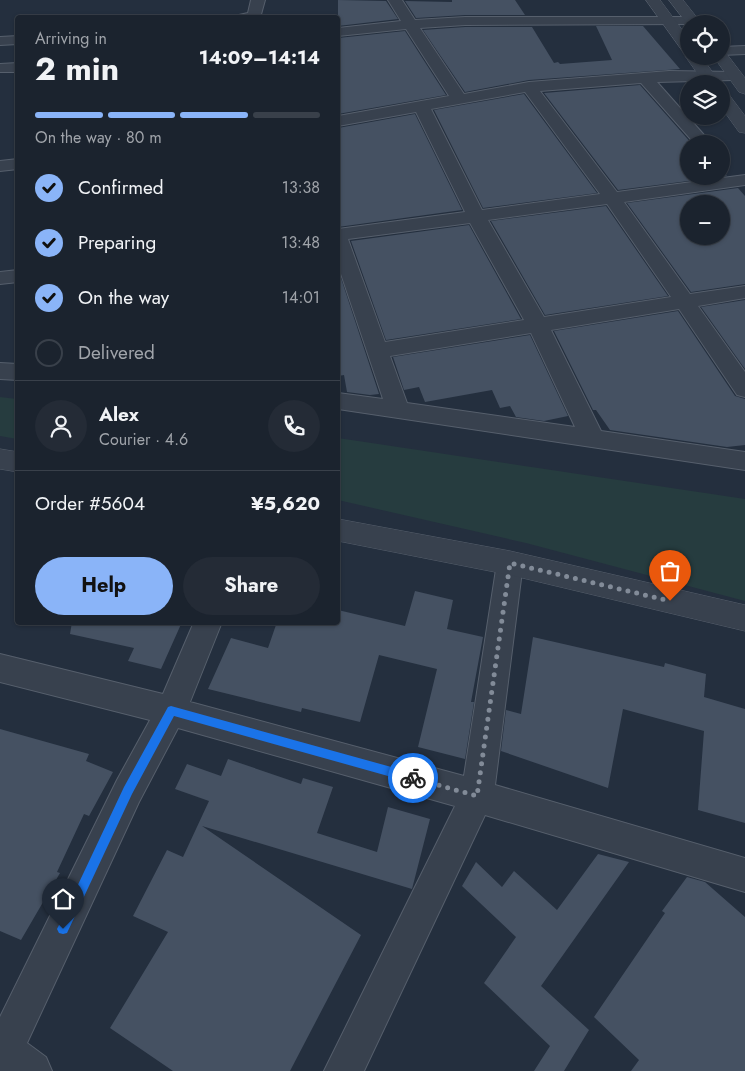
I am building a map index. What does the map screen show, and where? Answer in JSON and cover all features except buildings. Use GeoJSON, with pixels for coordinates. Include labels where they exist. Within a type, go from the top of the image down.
{"type":"FeatureCollection","features":[{"type":"Feature","properties":{"kind":"street"},"geometry":{"type":"LineString","coordinates":[[254,15],[258,0]]}},
{"type":"Feature","properties":{"kind":"street"},"geometry":{"type":"LineString","coordinates":[[395,0],[459,99]]}},
{"type":"Feature","properties":{"kind":"street"},"geometry":{"type":"LineString","coordinates":[[653,0],[680,37]]}},
{"type":"Feature","properties":{"kind":"street"},"geometry":{"type":"LineString","coordinates":[[676,0],[688,15]]}},
{"type":"Feature","properties":{"kind":"street"},"geometry":{"type":"LineString","coordinates":[[340,32],[410,24],[680,21]]}},
{"type":"Feature","properties":{"kind":"street"},"geometry":{"type":"LineString","coordinates":[[0,41],[15,40]]}},
{"type":"Feature","properties":{"kind":"street"},"geometry":{"type":"LineString","coordinates":[[730,51],[745,50]]}},
{"type":"Feature","properties":{"kind":"street"},"geometry":{"type":"LineString","coordinates":[[727,65],[745,89]]}},
{"type":"Feature","properties":{"kind":"street"},"geometry":{"type":"LineString","coordinates":[[0,68],[15,67]]}},
{"type":"Feature","properties":{"kind":"street"},"geometry":{"type":"LineString","coordinates":[[645,78],[696,135]]}},
{"type":"Feature","properties":{"kind":"street"},"geometry":{"type":"LineString","coordinates":[[340,121],[421,105],[529,88],[645,78],[680,79]]}},
{"type":"Feature","properties":{"kind":"street"},"geometry":{"type":"LineString","coordinates":[[529,88],[612,198],[745,389]]}},
{"type":"Feature","properties":{"kind":"street"},"geometry":{"type":"LineString","coordinates":[[421,105],[476,216],[537,324],[593,439]]}},
{"type":"Feature","properties":{"kind":"street"},"geometry":{"type":"LineString","coordinates":[[730,107],[745,128]]}},
{"type":"Feature","properties":{"kind":"street"},"geometry":{"type":"LineString","coordinates":[[0,166],[15,164]]}},
{"type":"Feature","properties":{"kind":"street"},"geometry":{"type":"LineString","coordinates":[[340,236],[738,180]]}},
{"type":"Feature","properties":{"kind":"street"},"geometry":{"type":"LineString","coordinates":[[340,242],[398,410]]}},
{"type":"Feature","properties":{"kind":"street"},"geometry":{"type":"LineString","coordinates":[[0,278],[15,276]]}},
{"type":"Feature","properties":{"kind":"street"},"geometry":{"type":"LineString","coordinates":[[378,351],[745,292]]}},
{"type":"Feature","properties":{"kind":"street"},"geometry":{"type":"LineString","coordinates":[[0,371],[15,372]]}},
{"type":"Feature","properties":{"kind":"street"},"geometry":{"type":"LineString","coordinates":[[340,401],[745,461]]}},
{"type":"Feature","properties":{"kind":"street"},"geometry":{"type":"LineString","coordinates":[[0,459],[15,462]]}},
{"type":"Feature","properties":{"kind":"street"},"geometry":{"type":"LineString","coordinates":[[340,530],[510,563],[745,618]]}},
{"type":"Feature","properties":{"kind":"street"},"geometry":{"type":"LineString","coordinates":[[344,1071],[477,796],[510,563]]}},
{"type":"Feature","properties":{"kind":"street"},"geometry":{"type":"LineString","coordinates":[[9,1057],[128,791],[171,711],[207,625]]}},
{"type":"Feature","properties":{"kind":"street"},"geometry":{"type":"LineString","coordinates":[[0,668],[171,711],[477,796],[745,875]]}},
{"type":"Feature","properties":{"kind":"green space"},"geometry":{"type":"Polygon","coordinates":[[[0,397],[15,399],[15,439],[0,436],[0,397]]]}},
{"type":"Feature","properties":{"kind":"green space"},"geometry":{"type":"Polygon","coordinates":[[[340,438],[745,499],[745,601],[526,543],[340,500],[340,438]]]}},
{"type":"Feature","properties":{"kind":"way so far"},"geometry":{"type":"LineString","coordinates":[[413,778],[477,796],[510,563],[670,601]]}},
{"type":"Feature","properties":{"kind":"route"},"geometry":{"type":"LineString","coordinates":[[63,929],[128,791],[171,711],[413,778]]}}]}
